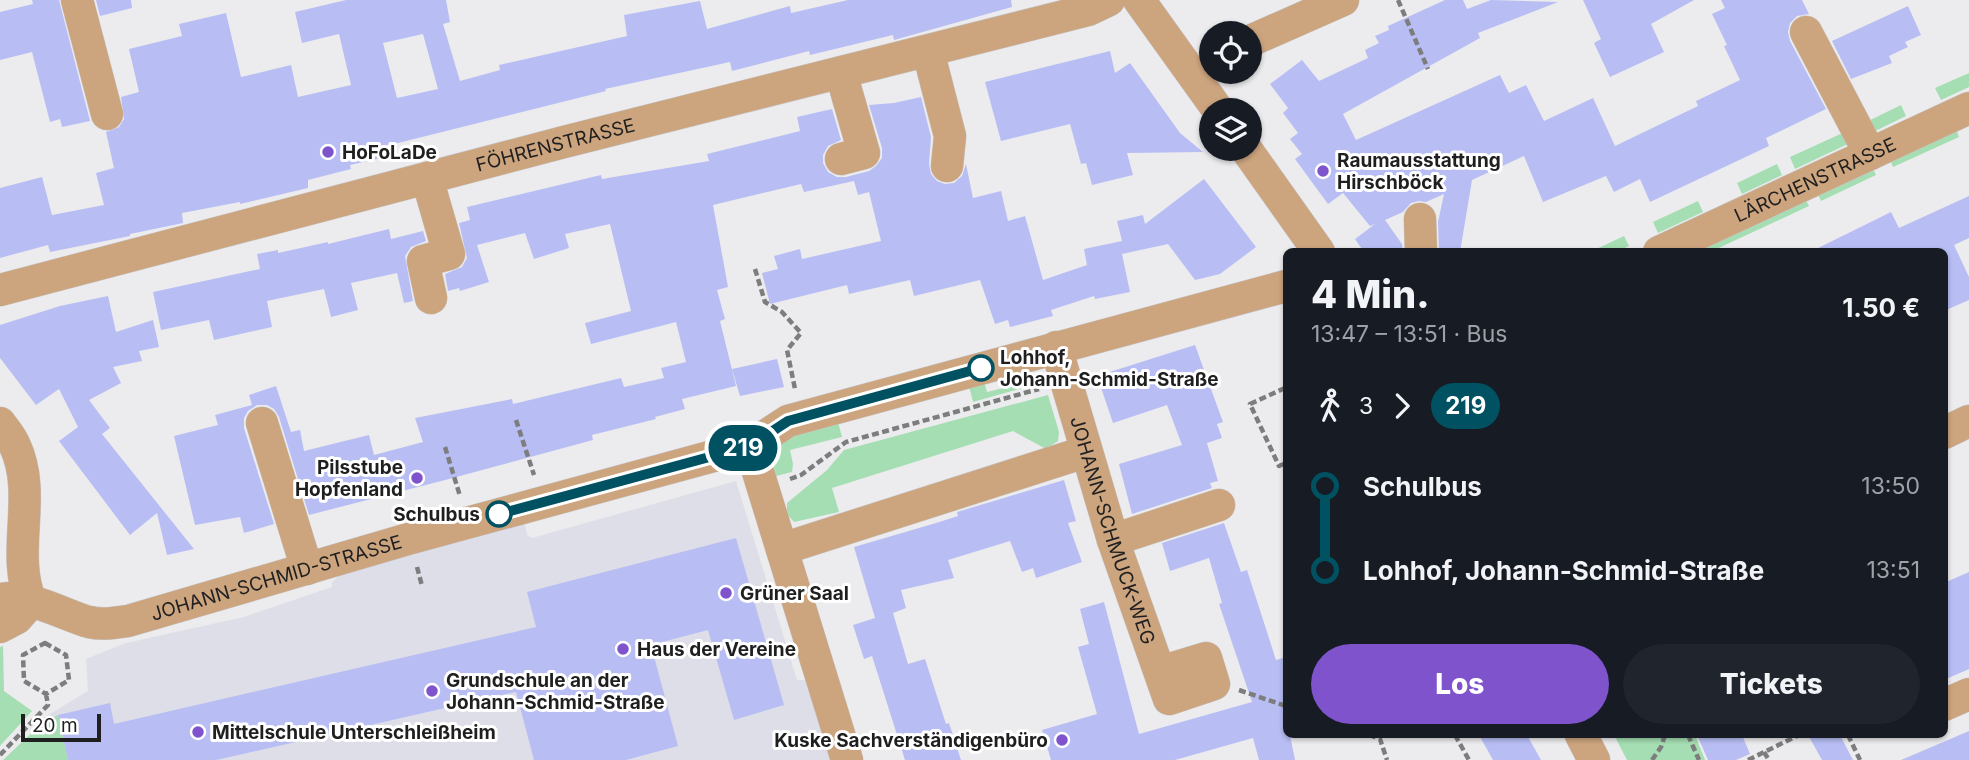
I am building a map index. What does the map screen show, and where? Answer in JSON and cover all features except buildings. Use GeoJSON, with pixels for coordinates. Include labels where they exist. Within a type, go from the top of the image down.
{"type":"FeatureCollection","features":[{"type":"Feature","properties":{"kind":"street"},"geometry":{"type":"LineString","coordinates":[[77,0],[107,114]]}},
{"type":"Feature","properties":{"kind":"street","name":"FÖHRENSTRASSE"},"geometry":{"type":"LineString","coordinates":[[0,290],[1088,10],[1109,0]]}},
{"type":"Feature","properties":{"kind":"street"},"geometry":{"type":"LineString","coordinates":[[1139,0],[1199,63]]}},
{"type":"Feature","properties":{"kind":"street"},"geometry":{"type":"LineString","coordinates":[[1262,36],[1343,0]]}},
{"type":"Feature","properties":{"kind":"street"},"geometry":{"type":"LineString","coordinates":[[1806,32],[1870,154]]}},
{"type":"Feature","properties":{"kind":"street"},"geometry":{"type":"LineString","coordinates":[[928,51],[950,136],[947,166]]}},
{"type":"Feature","properties":{"kind":"street"},"geometry":{"type":"LineString","coordinates":[[841,73],[864,153],[841,159]]}},
{"type":"Feature","properties":{"kind":"street","name":"LÄRCHENSTRASSE"},"geometry":{"type":"LineString","coordinates":[[1668,248],[1969,108]]}},
{"type":"Feature","properties":{"kind":"street"},"geometry":{"type":"LineString","coordinates":[[1255,161],[1316,248]]}},
{"type":"Feature","properties":{"kind":"street"},"geometry":{"type":"LineString","coordinates":[[427,178],[449,254],[423,261],[431,298]]}},
{"type":"Feature","properties":{"kind":"street"},"geometry":{"type":"LineString","coordinates":[[1420,219],[1421,248]]}},
{"type":"Feature","properties":{"kind":"street","name":"JOHANN-SCHMID-STRASSE"},"geometry":{"type":"LineString","coordinates":[[15,601],[59,610],[86,622],[104,625],[128,621],[750,446],[788,421],[1283,287]]}},
{"type":"Feature","properties":{"kind":"street","name":"JOHANN-SCHMUCK-WEG"},"geometry":{"type":"LineString","coordinates":[[1056,347],[1113,540],[1169,699],[1214,684]]}},
{"type":"Feature","properties":{"kind":"street"},"geometry":{"type":"LineString","coordinates":[[1948,431],[1969,421]]}},
{"type":"Feature","properties":{"kind":"street"},"geometry":{"type":"LineString","coordinates":[[0,423],[18,453],[23,471],[25,501],[24,586],[15,601],[17,618],[0,627]]}},
{"type":"Feature","properties":{"kind":"street"},"geometry":{"type":"LineString","coordinates":[[262,423],[307,569]]}},
{"type":"Feature","properties":{"kind":"street"},"geometry":{"type":"LineString","coordinates":[[750,446],[847,760]]}},
{"type":"Feature","properties":{"kind":"street"},"geometry":{"type":"LineString","coordinates":[[782,549],[1085,452]]}},
{"type":"Feature","properties":{"kind":"street"},"geometry":{"type":"LineString","coordinates":[[1113,540],[1219,505]]}},
{"type":"Feature","properties":{"kind":"street"},"geometry":{"type":"LineString","coordinates":[[1948,703],[1969,694]]}},
{"type":"Feature","properties":{"kind":"street"},"geometry":{"type":"LineString","coordinates":[[1583,738],[1594,760]]}},
{"type":"Feature","properties":{"kind":"path"},"geometry":{"type":"LineString","coordinates":[[1398,0],[1428,69]]}},
{"type":"Feature","properties":{"kind":"path"},"geometry":{"type":"LineString","coordinates":[[755,269],[765,302],[782,312],[800,332],[788,350],[802,417]]}},
{"type":"Feature","properties":{"kind":"path"},"geometry":{"type":"LineString","coordinates":[[763,488],[801,475],[846,442],[1066,382]]}},
{"type":"Feature","properties":{"kind":"path"},"geometry":{"type":"LineString","coordinates":[[1283,389],[1250,404],[1279,466],[1283,464]]}},
{"type":"Feature","properties":{"kind":"path"},"geometry":{"type":"LineString","coordinates":[[516,420],[544,502]]}},
{"type":"Feature","properties":{"kind":"path"},"geometry":{"type":"LineString","coordinates":[[444,447],[460,497]]}},
{"type":"Feature","properties":{"kind":"path"},"geometry":{"type":"LineString","coordinates":[[45,643],[66,655],[69,680],[47,694],[24,681],[23,656],[45,643]]}},
{"type":"Feature","properties":{"kind":"path"},"geometry":{"type":"LineString","coordinates":[[1214,684],[1283,705]]}},
{"type":"Feature","properties":{"kind":"path"},"geometry":{"type":"LineString","coordinates":[[0,755],[48,705],[47,694]]}},
{"type":"Feature","properties":{"kind":"path"},"geometry":{"type":"LineString","coordinates":[[1377,738],[1380,739],[1387,760]]}},
{"type":"Feature","properties":{"kind":"path"},"geometry":{"type":"LineString","coordinates":[[1457,738],[1469,760]]}},
{"type":"Feature","properties":{"kind":"path"},"geometry":{"type":"LineString","coordinates":[[1652,760],[1664,738]]}},
{"type":"Feature","properties":{"kind":"path"},"geometry":{"type":"LineString","coordinates":[[1689,738],[1699,760]]}},
{"type":"Feature","properties":{"kind":"path"},"geometry":{"type":"LineString","coordinates":[[1748,760],[1793,738]]}},
{"type":"Feature","properties":{"kind":"path"},"geometry":{"type":"LineString","coordinates":[[1849,738],[1860,760]]}},
{"type":"Feature","properties":{"kind":"path"},"geometry":{"type":"LineString","coordinates":[[1764,752],[1769,760]]}},
{"type":"Feature","properties":{"kind":"shaded area"},"geometry":{"type":"Polygon","coordinates":[[[736,481],[797,680],[806,680],[831,760],[37,760],[43,718],[88,691],[86,659],[126,643],[244,617],[332,587],[332,583],[342,572],[524,521],[527,535],[532,538],[736,481]]]}},
{"type":"Feature","properties":{"kind":"green space"},"geometry":{"type":"Polygon","coordinates":[[[1969,73],[1969,87],[1941,100],[1935,88],[1969,73]]]}},
{"type":"Feature","properties":{"kind":"green space"},"geometry":{"type":"Polygon","coordinates":[[[1901,105],[1906,116],[1865,136],[1860,125],[1901,105]]]}},
{"type":"Feature","properties":{"kind":"green space"},"geometry":{"type":"Polygon","coordinates":[[[1953,121],[1959,137],[1893,167],[1887,152],[1953,121]]]}},
{"type":"Feature","properties":{"kind":"green space"},"geometry":{"type":"Polygon","coordinates":[[[1847,131],[1852,142],[1795,169],[1790,157],[1847,131]]]}},
{"type":"Feature","properties":{"kind":"green space"},"geometry":{"type":"Polygon","coordinates":[[[1869,160],[1876,175],[1821,201],[1814,186],[1869,160]]]}},
{"type":"Feature","properties":{"kind":"green space"},"geometry":{"type":"Polygon","coordinates":[[[1777,164],[1782,175],[1742,194],[1737,183],[1777,164]]]}},
{"type":"Feature","properties":{"kind":"green space"},"geometry":{"type":"Polygon","coordinates":[[[1802,192],[1809,206],[1719,248],[1691,248],[1802,192]]]}},
{"type":"Feature","properties":{"kind":"green space"},"geometry":{"type":"Polygon","coordinates":[[[1698,201],[1703,212],[1658,233],[1653,222],[1698,201]]]}},
{"type":"Feature","properties":{"kind":"green space"},"geometry":{"type":"Polygon","coordinates":[[[1624,236],[1629,246],[1625,248],[1598,248],[1624,236]]]}},
{"type":"Feature","properties":{"kind":"green space"},"geometry":{"type":"Polygon","coordinates":[[[1012,370],[1029,372],[1043,382],[973,402],[968,382],[983,378],[987,392],[1016,385],[1012,370]]]}},
{"type":"Feature","properties":{"kind":"green space"},"geometry":{"type":"Polygon","coordinates":[[[1048,395],[1059,432],[1058,441],[1046,449],[1013,431],[832,488],[839,512],[794,522],[787,514],[787,503],[827,470],[844,450],[1048,395]]]}},
{"type":"Feature","properties":{"kind":"green space"},"geometry":{"type":"Polygon","coordinates":[[[837,418],[842,437],[790,450],[792,472],[776,476],[773,461],[780,441],[800,429],[837,418]]]}},
{"type":"Feature","properties":{"kind":"green space"},"geometry":{"type":"Polygon","coordinates":[[[3,646],[4,691],[32,711],[0,746],[0,647],[3,646]]]}},
{"type":"Feature","properties":{"kind":"green space"},"geometry":{"type":"Polygon","coordinates":[[[58,715],[68,760],[3,760],[42,723],[58,715]]]}},
{"type":"Feature","properties":{"kind":"green space"},"geometry":{"type":"Polygon","coordinates":[[[1616,738],[1696,738],[1705,760],[1627,760],[1616,738]]]}},
{"type":"Feature","properties":{"kind":"bus line","name":"219"},"geometry":{"type":"LineString","coordinates":[[499,514],[750,446],[788,421],[981,368]]}},
{"type":"Feature","properties":{"kind":"place","name":"HoFoLaDe"},"geometry":{"type":"Point","coordinates":[328,152]}},
{"type":"Feature","properties":{"kind":"place","name":"Raumausstattung Hirschböck"},"geometry":{"type":"Point","coordinates":[1323,171]}},
{"type":"Feature","properties":{"kind":"place","name":"Lohhof, Johann-Schmid-Straße"},"geometry":{"type":"Point","coordinates":[981,368]}},
{"type":"Feature","properties":{"kind":"place","name":"Pilsstube Hopfenland"},"geometry":{"type":"Point","coordinates":[417,478]}},
{"type":"Feature","properties":{"kind":"place","name":"Schulbus"},"geometry":{"type":"Point","coordinates":[499,514]}},
{"type":"Feature","properties":{"kind":"place","name":"Grüner Saal"},"geometry":{"type":"Point","coordinates":[726,593]}},
{"type":"Feature","properties":{"kind":"place","name":"Haus der Vereine"},"geometry":{"type":"Point","coordinates":[623,649]}},
{"type":"Feature","properties":{"kind":"place","name":"Grundschule an der Johann-Schmid-Straße"},"geometry":{"type":"Point","coordinates":[432,691]}},
{"type":"Feature","properties":{"kind":"place","name":"Mittelschule Unterschleißheim"},"geometry":{"type":"Point","coordinates":[198,732]}},
{"type":"Feature","properties":{"kind":"place","name":"Kuske Sachverständigenbüro"},"geometry":{"type":"Point","coordinates":[1062,740]}}]}
